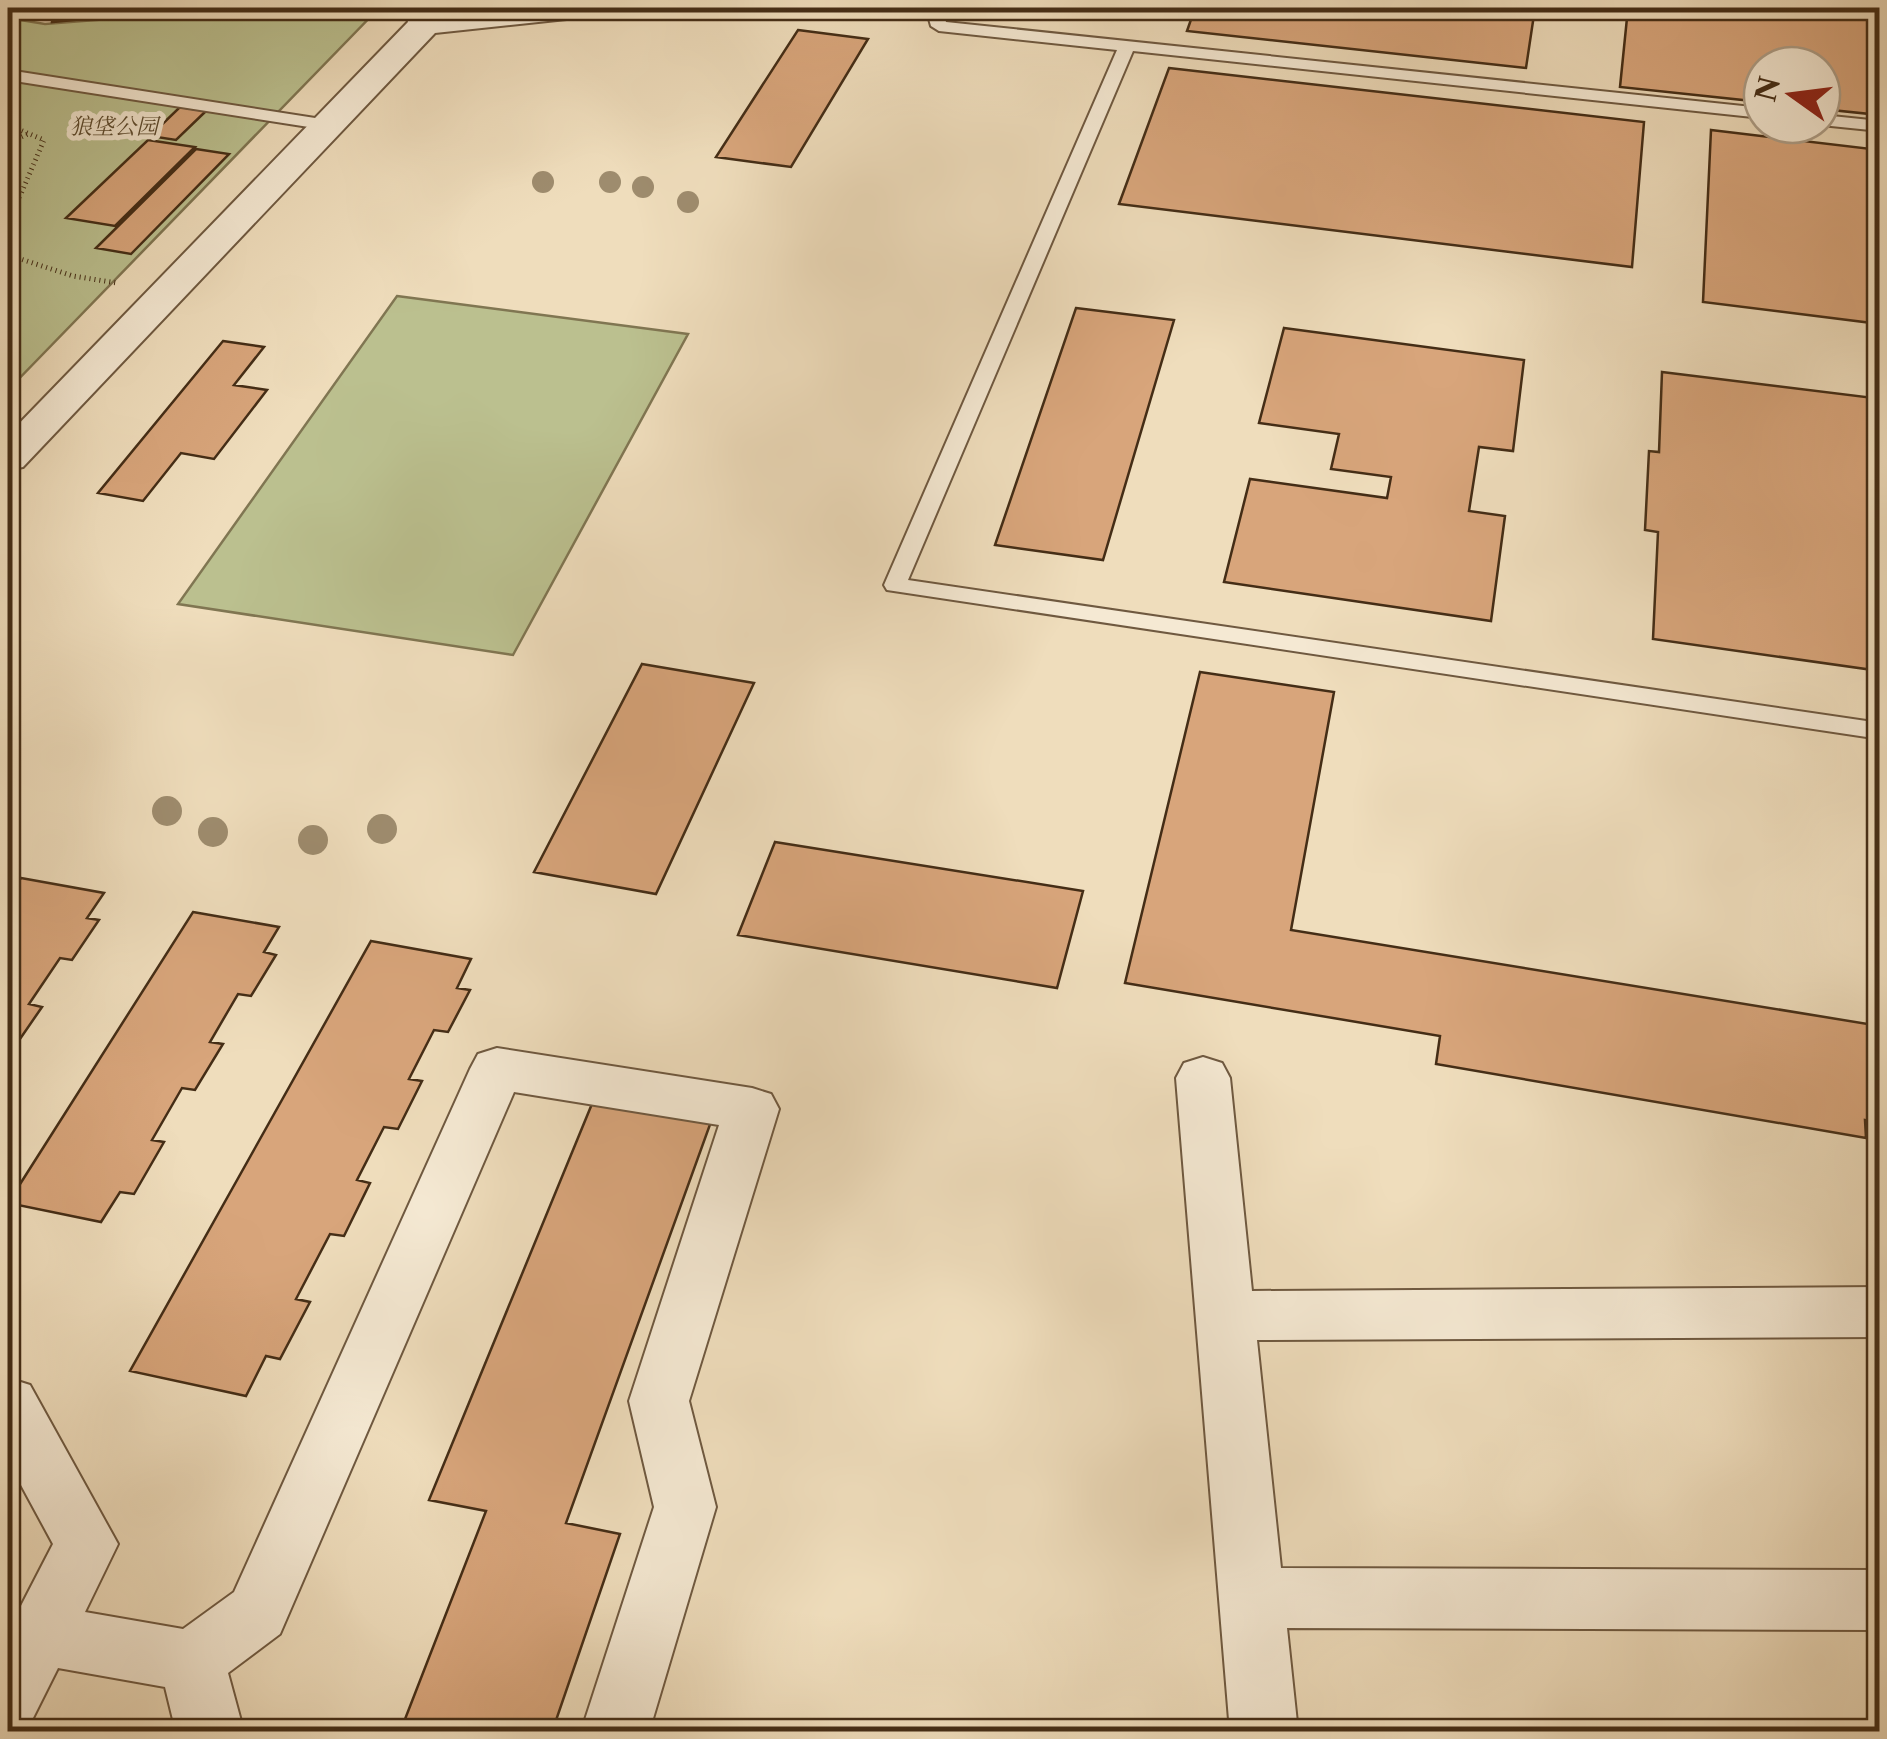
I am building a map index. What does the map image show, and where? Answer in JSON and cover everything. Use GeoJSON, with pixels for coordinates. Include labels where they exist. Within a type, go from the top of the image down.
{"type":"FeatureCollection","features":[{"type":"Feature","properties":{"kind":"street"},"geometry":{"type":"LineString","coordinates":[[8,458],[328,126],[423,16],[576,8]]}},
{"type":"Feature","properties":{"kind":"street"},"geometry":{"type":"LineString","coordinates":[[40,1634],[192,1661],[257,1614],[497,1069],[752,1109],[659,1401],[685,1507],[615,1732]]}},
{"type":"Feature","properties":{"kind":"street"},"geometry":{"type":"LineString","coordinates":[[1203,1078],[1264,1732]]}},
{"type":"Feature","properties":{"kind":"street"},"geometry":{"type":"LineString","coordinates":[[1225,1316],[1880,1312]]}},
{"type":"Feature","properties":{"kind":"street"},"geometry":{"type":"LineString","coordinates":[[8,1404],[86,1544],[8,1698]]}},
{"type":"Feature","properties":{"kind":"street"},"geometry":{"type":"LineString","coordinates":[[1252,1598],[1880,1600]]}},
{"type":"Feature","properties":{"kind":"street"},"geometry":{"type":"LineString","coordinates":[[192,1661],[210,1732]]}},
{"type":"Feature","properties":{"kind":"lane"},"geometry":{"type":"LineString","coordinates":[[934,8],[938,26],[1742,112]]}},
{"type":"Feature","properties":{"kind":"lane"},"geometry":{"type":"LineString","coordinates":[[1127,46],[896,584],[1880,731]]}},
{"type":"Feature","properties":{"kind":"lane"},"geometry":{"type":"LineString","coordinates":[[8,75],[328,126]]}},
{"type":"Feature","properties":{"kind":"lane"},"geometry":{"type":"LineString","coordinates":[[1842,122],[1880,126]]}},
{"type":"Feature","properties":{"kind":"path"},"geometry":{"type":"LineString","coordinates":[[8,125],[44,140],[20,196],[8,209]]}},
{"type":"Feature","properties":{"kind":"path"},"geometry":{"type":"LineString","coordinates":[[8,143],[28,134]]}},
{"type":"Feature","properties":{"kind":"path"},"geometry":{"type":"LineString","coordinates":[[8,255],[74,276],[169,290]]}},
{"type":"Feature","properties":{"kind":"green space","name":"狼垡公园"},"geometry":{"type":"Polygon","coordinates":[[[249,8],[379,8],[8,390],[8,18],[45,24],[249,8]]]}},
{"type":"Feature","properties":{"kind":"green space"},"geometry":{"type":"Polygon","coordinates":[[[397,296],[688,334],[513,655],[178,604],[397,296]]]}},
{"type":"Feature","properties":{"kind":"building"},"geometry":{"type":"Polygon","coordinates":[[[54,8],[95,8],[94,18],[52,22],[54,8]]]}},
{"type":"Feature","properties":{"kind":"building"},"geometry":{"type":"Polygon","coordinates":[[[1195,8],[1535,8],[1526,68],[1187,31],[1195,8]]]}},
{"type":"Feature","properties":{"kind":"building"},"geometry":{"type":"Polygon","coordinates":[[[1628,8],[1880,8],[1880,115],[1842,111],[1842,45],[1742,45],[1742,100],[1620,87],[1628,8]]]}},
{"type":"Feature","properties":{"kind":"building"},"geometry":{"type":"Polygon","coordinates":[[[798,30],[868,39],[791,167],[716,157],[798,30]]]}},
{"type":"Feature","properties":{"kind":"building"},"geometry":{"type":"Polygon","coordinates":[[[1169,68],[1644,122],[1632,267],[1119,204],[1169,68]]]}},
{"type":"Feature","properties":{"kind":"building"},"geometry":{"type":"Polygon","coordinates":[[[180,107],[206,111],[176,140],[150,136],[180,107]]]}},
{"type":"Feature","properties":{"kind":"building"},"geometry":{"type":"Polygon","coordinates":[[[1711,130],[1742,134],[1742,145],[1838,145],[1880,150],[1880,324],[1703,302],[1711,130]]]}},
{"type":"Feature","properties":{"kind":"building"},"geometry":{"type":"Polygon","coordinates":[[[148,140],[195,147],[115,226],[66,218],[148,140]]]}},
{"type":"Feature","properties":{"kind":"building"},"geometry":{"type":"Polygon","coordinates":[[[196,149],[229,154],[131,254],[96,248],[196,149]]]}},
{"type":"Feature","properties":{"kind":"building"},"geometry":{"type":"Polygon","coordinates":[[[1076,308],[1174,320],[1103,560],[995,545],[1076,308]]]}},
{"type":"Feature","properties":{"kind":"building"},"geometry":{"type":"Polygon","coordinates":[[[1284,328],[1524,360],[1513,451],[1479,447],[1469,511],[1505,516],[1491,621],[1224,582],[1250,479],[1387,498],[1391,477],[1331,469],[1339,434],[1259,423],[1284,328]]]}},
{"type":"Feature","properties":{"kind":"building"},"geometry":{"type":"Polygon","coordinates":[[[223,341],[264,347],[234,385],[267,390],[214,459],[181,453],[143,501],[98,493],[223,341]]]}},
{"type":"Feature","properties":{"kind":"building"},"geometry":{"type":"Polygon","coordinates":[[[1662,372],[1874,398],[1880,489],[1880,671],[1653,639],[1658,532],[1645,530],[1649,451],[1659,452],[1662,372]]]}},
{"type":"Feature","properties":{"kind":"building"},"geometry":{"type":"Polygon","coordinates":[[[642,664],[754,683],[656,894],[534,872],[642,664]]]}},
{"type":"Feature","properties":{"kind":"building"},"geometry":{"type":"Polygon","coordinates":[[[1200,672],[1334,692],[1291,930],[1880,1026],[1880,1123],[1865,1120],[1866,1138],[1436,1064],[1440,1036],[1125,983],[1200,672]]]}},
{"type":"Feature","properties":{"kind":"building"},"geometry":{"type":"Polygon","coordinates":[[[775,842],[1083,891],[1057,988],[738,935],[775,842]]]}},
{"type":"Feature","properties":{"kind":"building"},"geometry":{"type":"Polygon","coordinates":[[[21,878],[104,893],[87,918],[99,920],[72,960],[60,958],[29,1004],[42,1007],[8,1052],[8,897],[21,878]]]}},
{"type":"Feature","properties":{"kind":"building"},"geometry":{"type":"Polygon","coordinates":[[[193,912],[279,927],[264,952],[276,955],[251,996],[238,994],[210,1042],[223,1044],[195,1090],[182,1088],[152,1140],[164,1142],[134,1194],[120,1192],[101,1222],[8,1203],[193,912]]]}},
{"type":"Feature","properties":{"kind":"building"},"geometry":{"type":"Polygon","coordinates":[[[371,941],[471,959],[457,988],[470,990],[448,1032],[434,1030],[409,1079],[422,1081],[398,1129],[384,1127],[357,1180],[370,1183],[344,1236],[330,1234],[296,1299],[310,1302],[280,1359],[266,1356],[246,1396],[130,1371],[371,941]]]}},
{"type":"Feature","properties":{"kind":"building"},"geometry":{"type":"Polygon","coordinates":[[[594,1099],[712,1119],[566,1523],[620,1534],[552,1732],[400,1732],[486,1511],[429,1500],[594,1099]]]}}]}
